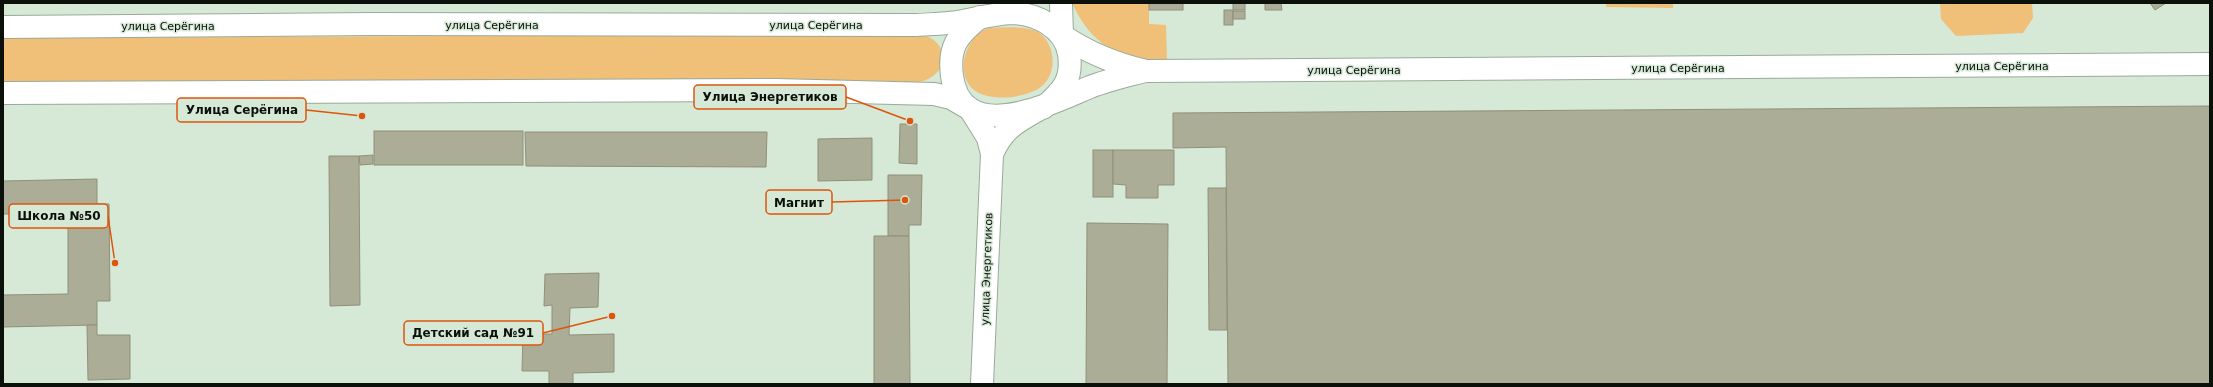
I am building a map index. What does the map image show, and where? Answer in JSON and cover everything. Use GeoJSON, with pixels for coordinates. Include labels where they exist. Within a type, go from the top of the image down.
{"type":"FeatureCollection","features":[{"type":"Feature","properties":{"kind":"main road"},"geometry":{"type":"LineString","coordinates":[[3,93],[784,90],[934,94],[951,98],[970,109],[983,113],[1003,116],[1043,108],[1060,93],[1070,76],[1069,53],[1062,35],[1061,3]]}},
{"type":"Feature","properties":{"kind":"main road"},"geometry":{"type":"LineString","coordinates":[[992,154],[988,138],[960,96],[953,82],[950,64],[954,44],[964,30],[986,10],[1032,16],[1048,23],[1082,49],[1131,68],[1146,71]]}},
{"type":"Feature","properties":{"kind":"main road","name":"улица Серёгина"},"geometry":{"type":"LineString","coordinates":[[3,27],[364,24],[894,25],[962,22],[986,10]]}},
{"type":"Feature","properties":{"kind":"main road","name":"улица Серёгина"},"geometry":{"type":"LineString","coordinates":[[1146,71],[2210,64]]}},
{"type":"Feature","properties":{"kind":"main road"},"geometry":{"type":"LineString","coordinates":[[992,154],[999,138],[1007,129],[1043,108],[1091,87],[1146,71]]}},
{"type":"Feature","properties":{"kind":"main road","name":"улица Энергетиков"},"geometry":{"type":"LineString","coordinates":[[982,384],[992,154]]}},
{"type":"Feature","properties":{"kind":"shaded area"},"geometry":{"type":"Polygon","coordinates":[[[3,3],[208,3],[208,4],[3,3]]]}},
{"type":"Feature","properties":{"kind":"shaded area"},"geometry":{"type":"Polygon","coordinates":[[[1072,3],[1149,3],[1149,24],[1166,25],[1167,60],[1135,58],[1109,48],[1098,40],[1089,30],[1080,18],[1072,3]]]}},
{"type":"Feature","properties":{"kind":"shaded area"},"geometry":{"type":"Polygon","coordinates":[[[1606,3],[1673,3],[1673,8],[1606,7],[1606,3]]]}},
{"type":"Feature","properties":{"kind":"shaded area"},"geometry":{"type":"Polygon","coordinates":[[[1940,3],[2032,3],[2033,18],[2023,33],[1956,36],[1941,19],[1940,3]]]}},
{"type":"Feature","properties":{"kind":"shaded area"},"geometry":{"type":"Polygon","coordinates":[[[989,28],[1027,28],[1038,32],[1044,37],[1049,44],[1053,60],[1052,69],[1045,84],[1024,95],[1006,97],[988,96],[974,90],[968,83],[964,74],[965,55],[974,38],[989,28]]]}},
{"type":"Feature","properties":{"kind":"shaded area"},"geometry":{"type":"Polygon","coordinates":[[[919,34],[930,37],[937,43],[942,50],[943,58],[942,65],[937,72],[930,78],[919,82],[3,84],[3,38],[919,34]]]}},
{"type":"Feature","properties":{"kind":"building"},"geometry":{"type":"Polygon","coordinates":[[[1149,3],[1183,3],[1183,10],[1149,10],[1149,3]]]}},
{"type":"Feature","properties":{"kind":"building"},"geometry":{"type":"Polygon","coordinates":[[[1233,3],[1245,3],[1245,10],[1233,10],[1233,3]]]}},
{"type":"Feature","properties":{"kind":"building"},"geometry":{"type":"Polygon","coordinates":[[[1265,3],[1281,3],[1282,10],[1265,10],[1265,3]]]}},
{"type":"Feature","properties":{"kind":"building"},"geometry":{"type":"Polygon","coordinates":[[[2150,3],[2166,3],[2155,10],[2150,3]]]}},
{"type":"Feature","properties":{"kind":"building"},"geometry":{"type":"Polygon","coordinates":[[[1224,10],[1233,10],[1233,25],[1224,25],[1224,10]]]}},
{"type":"Feature","properties":{"kind":"building"},"geometry":{"type":"Polygon","coordinates":[[[1233,11],[1245,11],[1245,19],[1233,19],[1233,11]]]}},
{"type":"Feature","properties":{"kind":"building"},"geometry":{"type":"Polygon","coordinates":[[[2210,106],[2210,384],[1228,384],[1226,147],[1173,148],[1173,113],[2210,106]]]}},
{"type":"Feature","properties":{"kind":"building"},"geometry":{"type":"Polygon","coordinates":[[[900,124],[917,124],[917,164],[899,163],[900,124]]]}},
{"type":"Feature","properties":{"kind":"building"},"geometry":{"type":"Polygon","coordinates":[[[374,131],[523,131],[523,165],[374,165],[374,131]]]}},
{"type":"Feature","properties":{"kind":"building"},"geometry":{"type":"Polygon","coordinates":[[[525,132],[767,132],[766,167],[526,166],[525,132]]]}},
{"type":"Feature","properties":{"kind":"building"},"geometry":{"type":"Polygon","coordinates":[[[872,138],[872,180],[818,181],[818,139],[872,138]]]}},
{"type":"Feature","properties":{"kind":"building"},"geometry":{"type":"Polygon","coordinates":[[[1093,150],[1113,150],[1113,197],[1093,197],[1093,150]]]}},
{"type":"Feature","properties":{"kind":"building"},"geometry":{"type":"Polygon","coordinates":[[[1113,150],[1174,150],[1174,185],[1158,185],[1158,198],[1126,198],[1126,185],[1113,184],[1113,150]]]}},
{"type":"Feature","properties":{"kind":"building"},"geometry":{"type":"Polygon","coordinates":[[[373,155],[373,164],[360,165],[359,156],[373,155]]]}},
{"type":"Feature","properties":{"kind":"building"},"geometry":{"type":"Polygon","coordinates":[[[329,156],[359,156],[360,305],[330,306],[329,156]]]}},
{"type":"Feature","properties":{"kind":"building"},"geometry":{"type":"Polygon","coordinates":[[[888,175],[922,175],[921,225],[909,225],[909,236],[888,236],[888,175]]]}},
{"type":"Feature","properties":{"kind":"building"},"geometry":{"type":"Polygon","coordinates":[[[97,179],[97,204],[109,204],[110,301],[97,301],[97,325],[3,327],[3,295],[68,294],[68,214],[3,214],[3,181],[97,179]]]}},
{"type":"Feature","properties":{"kind":"building"},"geometry":{"type":"Polygon","coordinates":[[[1208,188],[1226,188],[1227,330],[1209,330],[1208,188]]]}},
{"type":"Feature","properties":{"kind":"building"},"geometry":{"type":"Polygon","coordinates":[[[1087,223],[1168,224],[1167,384],[1086,384],[1087,223]]]}},
{"type":"Feature","properties":{"kind":"building"},"geometry":{"type":"Polygon","coordinates":[[[874,236],[909,236],[910,384],[874,384],[874,236]]]}},
{"type":"Feature","properties":{"kind":"building"},"geometry":{"type":"Polygon","coordinates":[[[599,273],[598,307],[570,308],[569,335],[614,334],[614,372],[573,373],[573,384],[549,384],[549,371],[522,371],[523,334],[552,334],[552,305],[544,306],[545,274],[599,273]]]}},
{"type":"Feature","properties":{"kind":"building"},"geometry":{"type":"Polygon","coordinates":[[[87,325],[97,325],[97,335],[130,335],[130,379],[88,380],[87,325]]]}},
{"type":"Feature","properties":{"kind":"place","name":"Улица Серёгина"},"geometry":{"type":"Point","coordinates":[362,116]}},
{"type":"Feature","properties":{"kind":"place","name":"Улица Энергетиков"},"geometry":{"type":"Point","coordinates":[910,121]}},
{"type":"Feature","properties":{"kind":"place","name":"Магнит"},"geometry":{"type":"Point","coordinates":[905,200]}},
{"type":"Feature","properties":{"kind":"place","name":"Школа №50"},"geometry":{"type":"Point","coordinates":[115,263]}},
{"type":"Feature","properties":{"kind":"place","name":"Детский сад №91"},"geometry":{"type":"Point","coordinates":[612,316]}}]}
